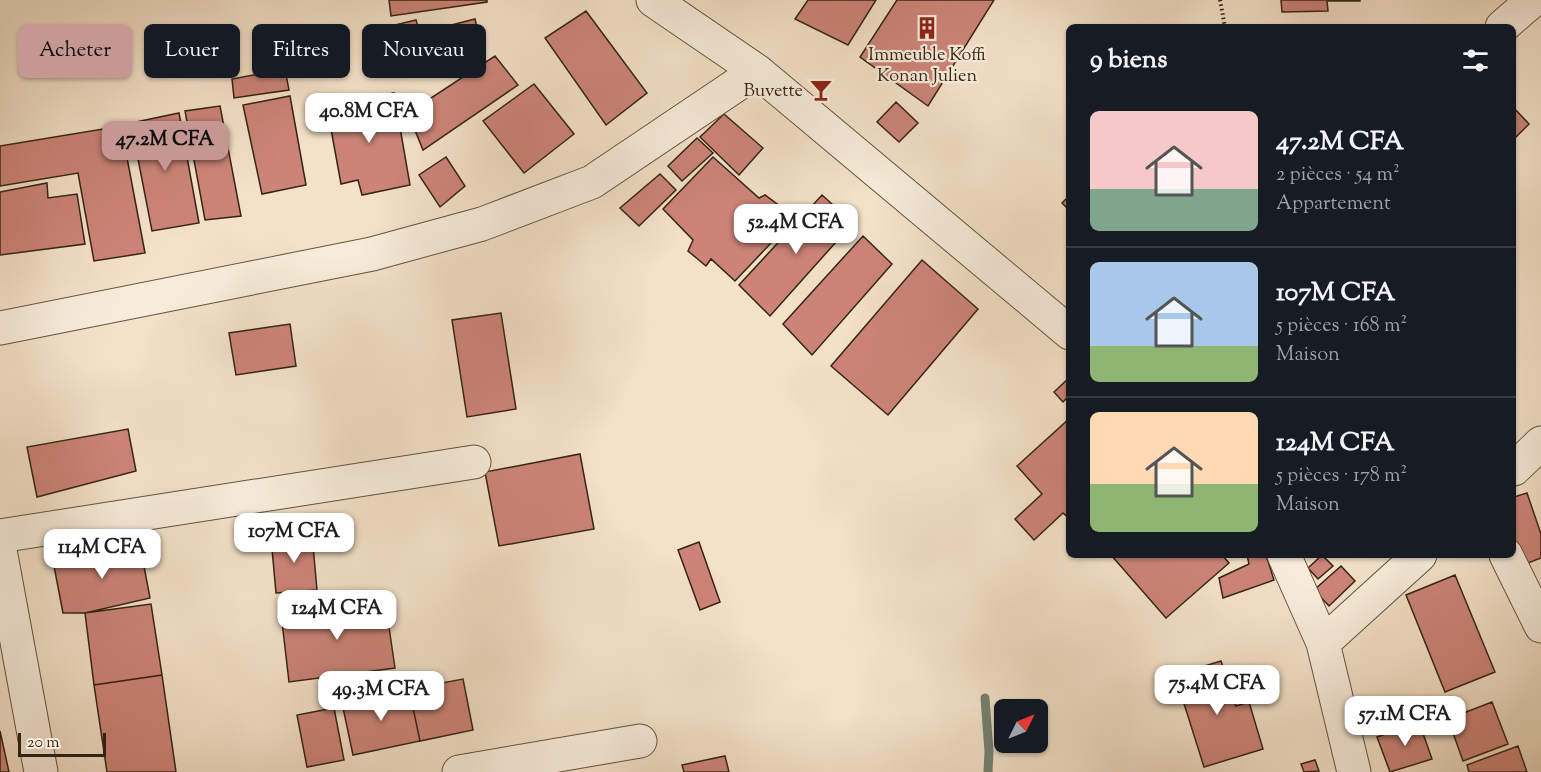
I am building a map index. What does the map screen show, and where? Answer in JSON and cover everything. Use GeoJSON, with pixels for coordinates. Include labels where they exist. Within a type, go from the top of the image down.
{"type":"FeatureCollection","features":[{"type":"Feature","properties":{"kind":"street"},"geometry":{"type":"LineString","coordinates":[[653,0],[757,71],[1066,330]]}},
{"type":"Feature","properties":{"kind":"street"},"geometry":{"type":"LineString","coordinates":[[1505,24],[1533,0]]}},
{"type":"Feature","properties":{"kind":"street"},"geometry":{"type":"LineString","coordinates":[[0,328],[372,254],[482,224],[592,182],[757,71]]}},
{"type":"Feature","properties":{"kind":"street"},"geometry":{"type":"LineString","coordinates":[[1516,467],[1541,443]]}},
{"type":"Feature","properties":{"kind":"street"},"geometry":{"type":"LineString","coordinates":[[0,536],[474,462]]}},
{"type":"Feature","properties":{"kind":"street"},"geometry":{"type":"LineString","coordinates":[[0,550],[11,677],[41,772]]}},
{"type":"Feature","properties":{"kind":"street"},"geometry":{"type":"LineString","coordinates":[[1285,558],[1323,643],[1354,772]]}},
{"type":"Feature","properties":{"kind":"street"},"geometry":{"type":"LineString","coordinates":[[1323,643],[1417,558]]}},
{"type":"Feature","properties":{"kind":"street"},"geometry":{"type":"LineString","coordinates":[[1507,558],[1541,626]]}},
{"type":"Feature","properties":{"kind":"street"},"geometry":{"type":"LineString","coordinates":[[459,772],[548,765],[640,741]]}},
{"type":"Feature","properties":{"kind":"path"},"geometry":{"type":"LineString","coordinates":[[1220,0],[1224,24]]}},
{"type":"Feature","properties":{"kind":"building"},"geometry":{"type":"Polygon","coordinates":[[[389,0],[487,0],[487,2],[391,16],[389,0]]]}},
{"type":"Feature","properties":{"kind":"building"},"geometry":{"type":"Polygon","coordinates":[[[808,0],[876,0],[848,45],[795,19],[808,0]]]}},
{"type":"Feature","properties":{"kind":"building","name":"Immeuble Koffi Konan Julien"},"geometry":{"type":"Polygon","coordinates":[[[897,0],[994,0],[928,106],[860,57],[897,0]]]}},
{"type":"Feature","properties":{"kind":"building"},"geometry":{"type":"Polygon","coordinates":[[[1281,0],[1360,1],[1327,1],[1328,11],[1282,12],[1281,0]]]}},
{"type":"Feature","properties":{"kind":"building"},"geometry":{"type":"Polygon","coordinates":[[[586,11],[647,93],[606,125],[545,38],[586,11]]]}},
{"type":"Feature","properties":{"kind":"building"},"geometry":{"type":"Polygon","coordinates":[[[475,19],[476,24],[455,24],[475,19]]]}},
{"type":"Feature","properties":{"kind":"building"},"geometry":{"type":"Polygon","coordinates":[[[416,20],[417,24],[399,24],[416,20]]]}},
{"type":"Feature","properties":{"kind":"building"},"geometry":{"type":"Polygon","coordinates":[[[495,56],[518,85],[423,150],[408,113],[461,78],[486,78],[486,62],[495,56]]]}},
{"type":"Feature","properties":{"kind":"building"},"geometry":{"type":"Polygon","coordinates":[[[252,75],[252,78],[287,78],[289,90],[234,98],[232,79],[252,75]]]}},
{"type":"Feature","properties":{"kind":"building"},"geometry":{"type":"Polygon","coordinates":[[[534,84],[574,134],[524,173],[483,121],[534,84]]]}},
{"type":"Feature","properties":{"kind":"building"},"geometry":{"type":"Polygon","coordinates":[[[394,93],[410,185],[362,195],[358,180],[341,184],[327,107],[394,93]]]}},
{"type":"Feature","properties":{"kind":"building"},"geometry":{"type":"Polygon","coordinates":[[[290,96],[306,185],[262,194],[243,105],[290,96]]]}},
{"type":"Feature","properties":{"kind":"building"},"geometry":{"type":"Polygon","coordinates":[[[896,102],[918,123],[899,142],[877,122],[896,102]]]}},
{"type":"Feature","properties":{"kind":"building"},"geometry":{"type":"Polygon","coordinates":[[[220,106],[241,216],[205,220],[185,111],[220,106]]]}},
{"type":"Feature","properties":{"kind":"building"},"geometry":{"type":"Polygon","coordinates":[[[1516,110],[1529,124],[1516,137],[1516,110]]]}},
{"type":"Feature","properties":{"kind":"building"},"geometry":{"type":"Polygon","coordinates":[[[179,113],[199,223],[152,231],[131,123],[179,113]]]}},
{"type":"Feature","properties":{"kind":"building"},"geometry":{"type":"Polygon","coordinates":[[[724,114],[763,148],[739,175],[700,137],[724,114]]]}},
{"type":"Feature","properties":{"kind":"building"},"geometry":{"type":"Polygon","coordinates":[[[121,126],[145,253],[94,261],[78,173],[0,186],[0,146],[121,126]]]}},
{"type":"Feature","properties":{"kind":"building"},"geometry":{"type":"Polygon","coordinates":[[[697,138],[713,153],[682,181],[668,166],[697,138]]]}},
{"type":"Feature","properties":{"kind":"building"},"geometry":{"type":"Polygon","coordinates":[[[446,157],[465,186],[440,207],[419,175],[446,157]]]}},
{"type":"Feature","properties":{"kind":"building"},"geometry":{"type":"Polygon","coordinates":[[[713,157],[759,198],[765,195],[777,204],[773,210],[790,223],[735,281],[711,259],[706,266],[688,251],[693,240],[663,209],[713,157]]]}},
{"type":"Feature","properties":{"kind":"building"},"geometry":{"type":"Polygon","coordinates":[[[660,174],[676,190],[639,226],[620,208],[660,174]]]}},
{"type":"Feature","properties":{"kind":"building"},"geometry":{"type":"Polygon","coordinates":[[[47,183],[48,198],[77,194],[85,244],[0,255],[0,192],[47,183]]]}},
{"type":"Feature","properties":{"kind":"building"},"geometry":{"type":"Polygon","coordinates":[[[822,195],[853,223],[770,316],[739,285],[822,195]]]}},
{"type":"Feature","properties":{"kind":"building"},"geometry":{"type":"Polygon","coordinates":[[[863,236],[892,264],[812,355],[783,324],[863,236]]]}},
{"type":"Feature","properties":{"kind":"building"},"geometry":{"type":"Polygon","coordinates":[[[922,260],[978,309],[888,415],[831,366],[922,260]]]}},
{"type":"Feature","properties":{"kind":"building"},"geometry":{"type":"Polygon","coordinates":[[[501,313],[516,409],[467,417],[452,320],[501,313]]]}},
{"type":"Feature","properties":{"kind":"building"},"geometry":{"type":"Polygon","coordinates":[[[290,324],[296,366],[236,375],[229,333],[290,324]]]}},
{"type":"Feature","properties":{"kind":"building"},"geometry":{"type":"Polygon","coordinates":[[[1066,381],[1066,399],[1063,402],[1054,392],[1066,381]]]}},
{"type":"Feature","properties":{"kind":"building"},"geometry":{"type":"Polygon","coordinates":[[[1066,422],[1066,516],[1063,513],[1034,540],[1015,519],[1042,494],[1017,466],[1066,422]]]}},
{"type":"Feature","properties":{"kind":"building"},"geometry":{"type":"Polygon","coordinates":[[[128,429],[136,471],[37,497],[27,447],[128,429]]]}},
{"type":"Feature","properties":{"kind":"building"},"geometry":{"type":"Polygon","coordinates":[[[580,454],[594,529],[499,546],[485,472],[580,454]]]}},
{"type":"Feature","properties":{"kind":"building"},"geometry":{"type":"Polygon","coordinates":[[[1527,493],[1541,534],[1541,558],[1520,566],[1516,554],[1516,496],[1527,493]]]}},
{"type":"Feature","properties":{"kind":"building"},"geometry":{"type":"Polygon","coordinates":[[[312,534],[317,590],[276,593],[271,538],[312,534]]]}},
{"type":"Feature","properties":{"kind":"building"},"geometry":{"type":"Polygon","coordinates":[[[699,542],[720,602],[700,610],[678,550],[699,542]]]}},
{"type":"Feature","properties":{"kind":"building"},"geometry":{"type":"Polygon","coordinates":[[[140,545],[150,598],[85,613],[63,613],[53,561],[140,545]]]}},
{"type":"Feature","properties":{"kind":"building"},"geometry":{"type":"Polygon","coordinates":[[[1114,558],[1225,558],[1229,563],[1166,618],[1114,558]]]}},
{"type":"Feature","properties":{"kind":"building"},"geometry":{"type":"Polygon","coordinates":[[[1248,558],[1267,558],[1274,580],[1223,598],[1219,578],[1249,564],[1248,558]]]}},
{"type":"Feature","properties":{"kind":"building"},"geometry":{"type":"Polygon","coordinates":[[[1319,558],[1325,558],[1333,566],[1318,579],[1308,568],[1319,558]]]}},
{"type":"Feature","properties":{"kind":"building"},"geometry":{"type":"Polygon","coordinates":[[[1341,566],[1355,581],[1329,606],[1314,590],[1341,566]]]}},
{"type":"Feature","properties":{"kind":"building"},"geometry":{"type":"Polygon","coordinates":[[[1455,575],[1495,672],[1445,692],[1406,595],[1455,575]]]}},
{"type":"Feature","properties":{"kind":"building"},"geometry":{"type":"Polygon","coordinates":[[[385,600],[395,668],[289,682],[281,613],[385,600]]]}},
{"type":"Feature","properties":{"kind":"building"},"geometry":{"type":"Polygon","coordinates":[[[151,604],[162,675],[94,685],[85,613],[151,604]]]}},
{"type":"Feature","properties":{"kind":"building"},"geometry":{"type":"Polygon","coordinates":[[[1221,661],[1236,706],[1249,702],[1263,749],[1204,767],[1175,675],[1221,661]]]}},
{"type":"Feature","properties":{"kind":"building"},"geometry":{"type":"Polygon","coordinates":[[[162,675],[176,772],[107,772],[94,685],[162,675]]]}},
{"type":"Feature","properties":{"kind":"building"},"geometry":{"type":"Polygon","coordinates":[[[463,679],[473,730],[420,741],[409,689],[463,679]]]}},
{"type":"Feature","properties":{"kind":"building"},"geometry":{"type":"Polygon","coordinates":[[[409,689],[420,741],[353,755],[342,703],[409,689]]]}},
{"type":"Feature","properties":{"kind":"building"},"geometry":{"type":"Polygon","coordinates":[[[1492,702],[1508,744],[1463,761],[1448,719],[1492,702]]]}},
{"type":"Feature","properties":{"kind":"building"},"geometry":{"type":"Polygon","coordinates":[[[334,708],[344,760],[307,767],[297,715],[334,708]]]}},
{"type":"Feature","properties":{"kind":"building"},"geometry":{"type":"Polygon","coordinates":[[[1419,722],[1432,759],[1390,772],[1377,737],[1419,722]]]}},
{"type":"Feature","properties":{"kind":"building"},"geometry":{"type":"Polygon","coordinates":[[[0,731],[9,772],[0,772],[0,731]]]}},
{"type":"Feature","properties":{"kind":"building"},"geometry":{"type":"Polygon","coordinates":[[[1518,746],[1527,772],[1469,772],[1467,765],[1518,746]]]}},
{"type":"Feature","properties":{"kind":"building"},"geometry":{"type":"Polygon","coordinates":[[[725,756],[729,772],[684,772],[682,765],[725,756]]]}},
{"type":"Feature","properties":{"kind":"building"},"geometry":{"type":"Polygon","coordinates":[[[1315,760],[1319,771],[1304,772],[1301,764],[1315,760]]]}},
{"type":"Feature","properties":{"kind":"waterway"},"geometry":{"type":"LineString","coordinates":[[985,698],[989,752],[988,772]]}},
{"type":"Feature","properties":{"kind":"place","name":"Immeuble Koffi Konan Julien"},"geometry":{"type":"Point","coordinates":[927,28]}},
{"type":"Feature","properties":{"kind":"place","name":"Buvette"},"geometry":{"type":"Point","coordinates":[821,90]}}]}
